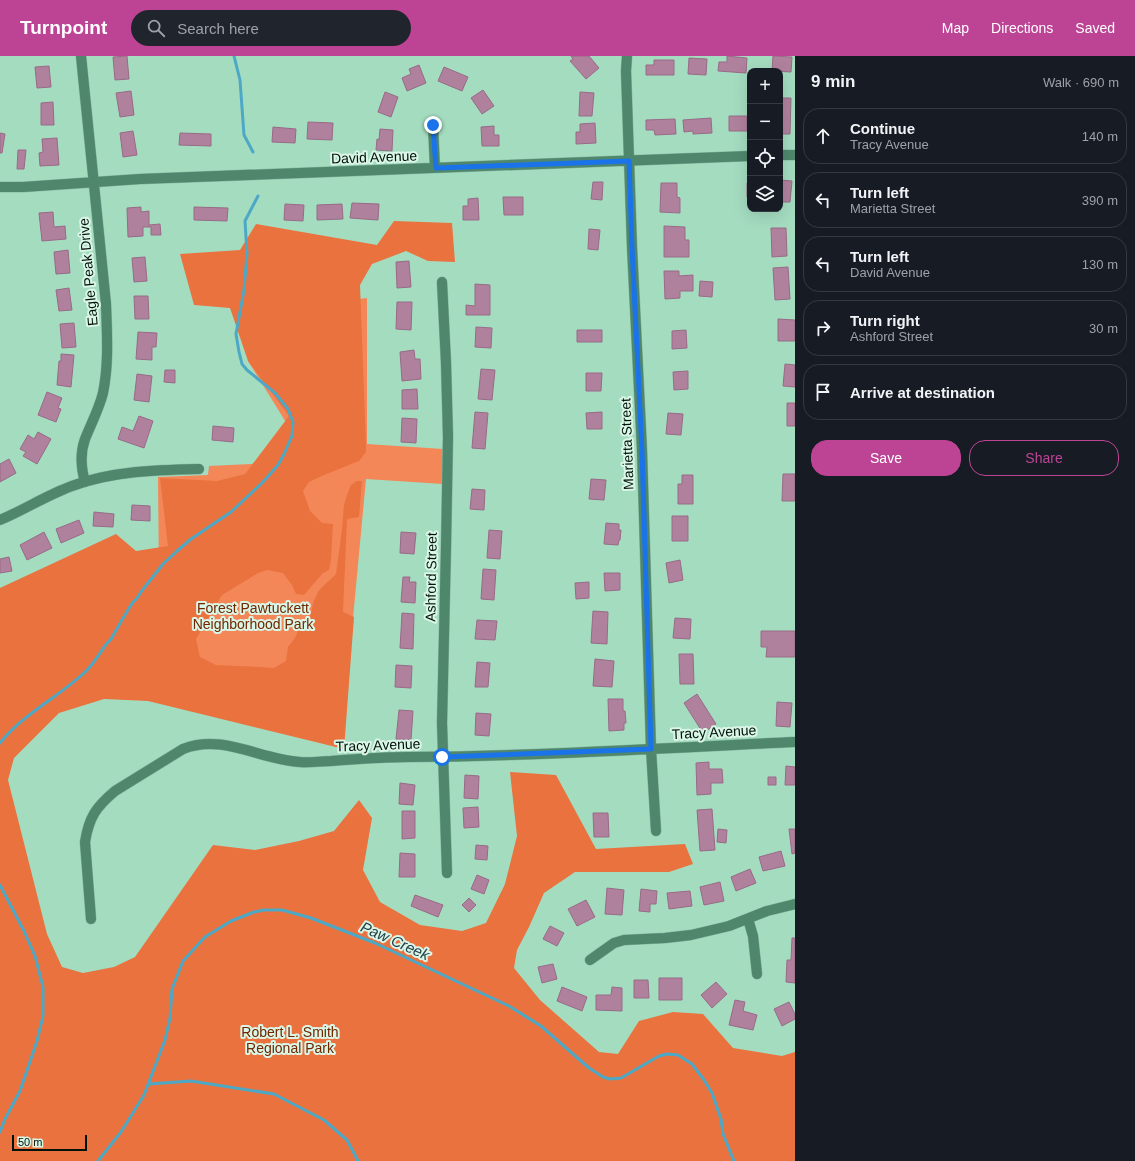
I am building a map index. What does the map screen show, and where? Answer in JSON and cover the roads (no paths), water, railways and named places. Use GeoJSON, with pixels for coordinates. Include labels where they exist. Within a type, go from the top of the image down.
{"type":"FeatureCollection","features":[{"type":"Feature","properties":{"kind":"street","name":"Eagle Peak Drive"},"geometry":{"type":"LineString","coordinates":[[81,56],[106,304],[108,344],[107,372],[102,395],[96,415],[83,446],[81,459],[82,472],[85,482]]}},
{"type":"Feature","properties":{"kind":"street","name":"Marietta Street"},"geometry":{"type":"LineString","coordinates":[[627,56],[626,71],[632,247],[642,450],[651,749],[656,831]]}},
{"type":"Feature","properties":{"kind":"street"},"geometry":{"type":"LineString","coordinates":[[433,125],[436,168]]}},
{"type":"Feature","properties":{"kind":"street"},"geometry":{"type":"LineString","coordinates":[[783,155],[795,155]]}},
{"type":"Feature","properties":{"kind":"street","name":"David Avenue"},"geometry":{"type":"LineString","coordinates":[[0,187],[23,187],[140,179],[747,156]]}},
{"type":"Feature","properties":{"kind":"street","name":"Ashford Street"},"geometry":{"type":"LineString","coordinates":[[442,282],[448,437],[442,723],[447,873]]}},
{"type":"Feature","properties":{"kind":"street"},"geometry":{"type":"LineString","coordinates":[[0,520],[45,498],[85,482],[107,476],[126,473],[199,469]]}},
{"type":"Feature","properties":{"kind":"street","name":"Tracy Avenue"},"geometry":{"type":"LineString","coordinates":[[91,919],[85,842],[90,820],[96,810],[106,798],[115,791],[183,749],[196,745],[215,743],[224,744],[301,762],[795,742]]}},
{"type":"Feature","properties":{"kind":"street"},"geometry":{"type":"LineString","coordinates":[[590,960],[614,943],[624,940],[691,935],[713,930],[748,919],[767,911],[795,904]]}},
{"type":"Feature","properties":{"kind":"street"},"geometry":{"type":"LineString","coordinates":[[748,919],[753,936],[757,974]]}},
{"type":"Feature","properties":{"kind":"waterway"},"geometry":{"type":"LineString","coordinates":[[234,56],[240,80],[244,135],[253,152]]}},
{"type":"Feature","properties":{"kind":"waterway"},"geometry":{"type":"LineString","coordinates":[[0,743],[19,723],[74,682],[87,670],[111,639],[133,602],[163,564],[191,539],[231,512],[263,482],[278,465],[284,454],[292,436],[293,422],[288,409],[275,393],[247,370],[242,364],[236,334],[244,290],[247,254],[245,221],[258,196]]}},
{"type":"Feature","properties":{"kind":"waterway"},"geometry":{"type":"LineString","coordinates":[[0,885],[35,956],[43,987],[43,1016],[37,1041],[20,1091],[5,1119],[0,1132]]}},
{"type":"Feature","properties":{"kind":"waterway","name":"Paw Creek"},"geometry":{"type":"LineString","coordinates":[[98,1161],[121,1132],[144,1095],[165,1040],[170,1018],[172,989],[183,961],[205,937],[231,921],[254,912],[264,910],[282,910],[311,918],[375,943],[509,1006],[541,1026],[589,1068],[603,1077],[610,1079],[621,1078],[659,1056],[667,1054],[678,1055],[692,1064],[712,1093],[721,1119],[723,1134],[734,1161]]}},
{"type":"Feature","properties":{"kind":"waterway"},"geometry":{"type":"LineString","coordinates":[[149,1084],[191,1081],[274,1094],[324,1120],[347,1140],[358,1161]]}},
{"type":"Feature","properties":{"kind":"park label","name":"Forest Pawtuckett Neighborhood Park"},"geometry":{"type":"Point","coordinates":[253,616]}},
{"type":"Feature","properties":{"kind":"park label","name":"Robert L. Smith Regional Park"},"geometry":{"type":"Point","coordinates":[290,1040]}}]}
